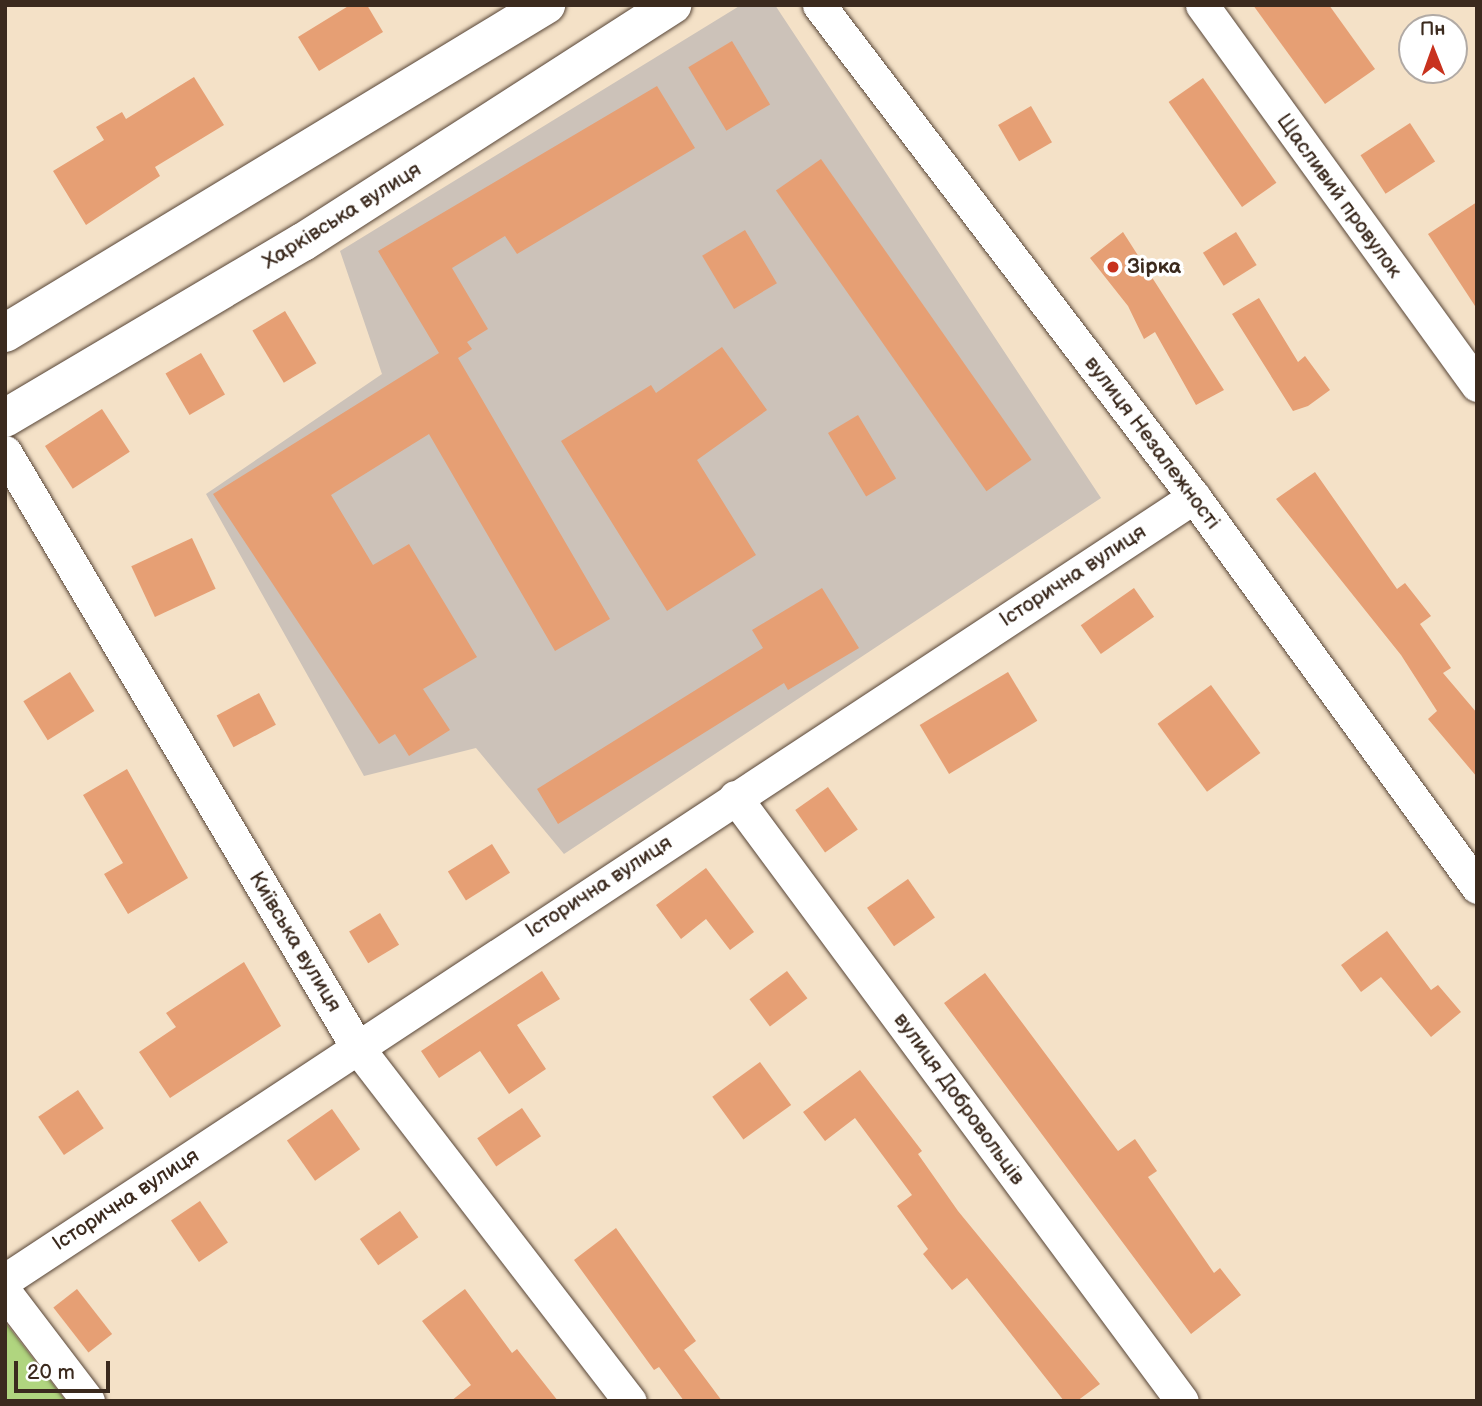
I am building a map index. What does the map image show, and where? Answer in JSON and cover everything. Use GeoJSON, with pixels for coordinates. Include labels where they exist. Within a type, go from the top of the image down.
{"type":"FeatureCollection","features":[{"type":"Feature","properties":{"kind":"street"},"geometry":{"type":"LineString","coordinates":[[5,333],[546,5]]}},
{"type":"Feature","properties":{"kind":"street","name":"Харківська вулиця"},"geometry":{"type":"LineString","coordinates":[[5,418],[303,242],[672,5]]}},
{"type":"Feature","properties":{"kind":"street","name":"вулиця Незалежності"},"geometry":{"type":"LineString","coordinates":[[819,5],[1194,497],[1477,887]]}},
{"type":"Feature","properties":{"kind":"street","name":"Щасливий провулок"},"geometry":{"type":"LineString","coordinates":[[1202,5],[1477,385]]}},
{"type":"Feature","properties":{"kind":"street","name":"Київська вулиця"},"geometry":{"type":"LineString","coordinates":[[5,453],[357,1047],[630,1401]]}},
{"type":"Feature","properties":{"kind":"street","name":"Історична вулиця"},"geometry":{"type":"LineString","coordinates":[[5,1280],[1194,497]]}},
{"type":"Feature","properties":{"kind":"street","name":"вулиця Добровольців"},"geometry":{"type":"LineString","coordinates":[[736,797],[1182,1401]]}},
{"type":"Feature","properties":{"kind":"street"},"geometry":{"type":"LineString","coordinates":[[5,1292],[88,1401]]}},
{"type":"Feature","properties":{"kind":"shaded area"},"geometry":{"type":"Polygon","coordinates":[[[741,5],[775,5],[1101,498],[564,854],[476,748],[364,776],[206,494],[382,374],[340,251],[741,5]]]}},
{"type":"Feature","properties":{"kind":"green space"},"geometry":{"type":"Polygon","coordinates":[[[5,1322],[66,1401],[5,1401],[5,1322]]]}},
{"type":"Feature","properties":{"kind":"building"},"geometry":{"type":"Polygon","coordinates":[[[350,5],[367,5],[383,32],[319,71],[298,37],[350,5]]]}},
{"type":"Feature","properties":{"kind":"building"},"geometry":{"type":"Polygon","coordinates":[[[1253,5],[1329,5],[1375,69],[1325,104],[1253,5]]]}},
{"type":"Feature","properties":{"kind":"building"},"geometry":{"type":"Polygon","coordinates":[[[732,41],[770,104],[726,131],[688,67],[732,41]]]}},
{"type":"Feature","properties":{"kind":"building"},"geometry":{"type":"Polygon","coordinates":[[[194,77],[224,125],[155,167],[160,176],[86,225],[53,171],[104,140],[96,127],[122,112],[126,119],[194,77]]]}},
{"type":"Feature","properties":{"kind":"building"},"geometry":{"type":"Polygon","coordinates":[[[1203,78],[1276,183],[1242,207],[1169,102],[1203,78]]]}},
{"type":"Feature","properties":{"kind":"building"},"geometry":{"type":"Polygon","coordinates":[[[657,86],[695,148],[517,254],[505,236],[452,268],[488,329],[467,342],[472,349],[458,358],[610,619],[555,651],[429,434],[331,495],[373,565],[409,544],[477,657],[423,689],[450,730],[409,756],[395,734],[379,744],[213,494],[439,353],[378,251],[657,86]]]}},
{"type":"Feature","properties":{"kind":"building"},"geometry":{"type":"Polygon","coordinates":[[[1031,106],[1052,142],[1019,161],[998,125],[1031,106]]]}},
{"type":"Feature","properties":{"kind":"building"},"geometry":{"type":"Polygon","coordinates":[[[1410,123],[1435,162],[1386,194],[1361,155],[1410,123]]]}},
{"type":"Feature","properties":{"kind":"building"},"geometry":{"type":"Polygon","coordinates":[[[821,159],[1032,460],[986,491],[776,191],[821,159]]]}},
{"type":"Feature","properties":{"kind":"building"},"geometry":{"type":"Polygon","coordinates":[[[1477,202],[1477,309],[1428,234],[1477,202]]]}},
{"type":"Feature","properties":{"kind":"building"},"geometry":{"type":"Polygon","coordinates":[[[745,230],[777,283],[734,309],[702,256],[745,230]]]}},
{"type":"Feature","properties":{"kind":"building"},"geometry":{"type":"Polygon","coordinates":[[[1123,232],[1224,390],[1196,405],[1155,332],[1144,339],[1128,306],[1090,258],[1123,232]]]}},
{"type":"Feature","properties":{"kind":"building"},"geometry":{"type":"Polygon","coordinates":[[[1236,232],[1257,265],[1224,286],[1203,253],[1236,232]]]}},
{"type":"Feature","properties":{"kind":"building"},"geometry":{"type":"Polygon","coordinates":[[[1259,298],[1298,362],[1305,356],[1330,390],[1308,406],[1293,411],[1232,314],[1259,298]]]}},
{"type":"Feature","properties":{"kind":"building"},"geometry":{"type":"Polygon","coordinates":[[[285,311],[316,363],[284,383],[252,331],[285,311]]]}},
{"type":"Feature","properties":{"kind":"building"},"geometry":{"type":"Polygon","coordinates":[[[722,347],[767,410],[697,460],[756,555],[667,611],[561,441],[651,385],[656,393],[722,347]]]}},
{"type":"Feature","properties":{"kind":"building"},"geometry":{"type":"Polygon","coordinates":[[[201,353],[225,395],[189,415],[165,374],[201,353]]]}},
{"type":"Feature","properties":{"kind":"building"},"geometry":{"type":"Polygon","coordinates":[[[102,409],[130,452],[73,489],[45,446],[102,409]]]}},
{"type":"Feature","properties":{"kind":"building"},"geometry":{"type":"Polygon","coordinates":[[[858,415],[896,478],[866,496],[828,433],[858,415]]]}},
{"type":"Feature","properties":{"kind":"building"},"geometry":{"type":"Polygon","coordinates":[[[1315,472],[1397,589],[1405,583],[1431,616],[1420,624],[1451,668],[1443,673],[1477,713],[1477,777],[1428,719],[1437,711],[1401,655],[1276,499],[1315,472]]]}},
{"type":"Feature","properties":{"kind":"building"},"geometry":{"type":"Polygon","coordinates":[[[192,538],[216,589],[155,617],[131,566],[192,538]]]}},
{"type":"Feature","properties":{"kind":"building"},"geometry":{"type":"Polygon","coordinates":[[[822,588],[859,648],[788,690],[784,683],[558,824],[537,789],[763,648],[752,630],[822,588]]]}},
{"type":"Feature","properties":{"kind":"building"},"geometry":{"type":"Polygon","coordinates":[[[1134,588],[1154,617],[1101,654],[1081,625],[1134,588]]]}},
{"type":"Feature","properties":{"kind":"building"},"geometry":{"type":"Polygon","coordinates":[[[70,672],[94,711],[48,740],[23,701],[70,672]]]}},
{"type":"Feature","properties":{"kind":"building"},"geometry":{"type":"Polygon","coordinates":[[[1008,672],[1037,721],[949,774],[920,725],[1008,672]]]}},
{"type":"Feature","properties":{"kind":"building"},"geometry":{"type":"Polygon","coordinates":[[[1211,685],[1260,753],[1207,792],[1158,724],[1211,685]]]}},
{"type":"Feature","properties":{"kind":"building"},"geometry":{"type":"Polygon","coordinates":[[[259,693],[276,725],[234,747],[217,716],[259,693]]]}},
{"type":"Feature","properties":{"kind":"building"},"geometry":{"type":"Polygon","coordinates":[[[127,769],[188,878],[128,914],[104,874],[123,863],[83,795],[127,769]]]}},
{"type":"Feature","properties":{"kind":"building"},"geometry":{"type":"Polygon","coordinates":[[[828,787],[858,830],[825,853],[795,810],[828,787]]]}},
{"type":"Feature","properties":{"kind":"building"},"geometry":{"type":"Polygon","coordinates":[[[492,844],[510,873],[466,900],[448,872],[492,844]]]}},
{"type":"Feature","properties":{"kind":"building"},"geometry":{"type":"Polygon","coordinates":[[[706,868],[754,932],[730,950],[706,919],[681,939],[656,905],[706,868]]]}},
{"type":"Feature","properties":{"kind":"building"},"geometry":{"type":"Polygon","coordinates":[[[908,879],[935,918],[894,946],[867,908],[908,879]]]}},
{"type":"Feature","properties":{"kind":"building"},"geometry":{"type":"Polygon","coordinates":[[[380,913],[399,945],[368,963],[349,932],[380,913]]]}},
{"type":"Feature","properties":{"kind":"building"},"geometry":{"type":"Polygon","coordinates":[[[1387,931],[1431,990],[1438,985],[1461,1012],[1431,1037],[1381,977],[1361,992],[1341,965],[1387,931]]]}},
{"type":"Feature","properties":{"kind":"building"},"geometry":{"type":"Polygon","coordinates":[[[244,962],[281,1026],[170,1098],[139,1052],[176,1027],[166,1013],[244,962]]]}},
{"type":"Feature","properties":{"kind":"building"},"geometry":{"type":"Polygon","coordinates":[[[542,971],[560,999],[517,1025],[546,1069],[509,1094],[480,1051],[439,1078],[421,1051],[542,971]]]}},
{"type":"Feature","properties":{"kind":"building"},"geometry":{"type":"Polygon","coordinates":[[[787,971],[807,998],[770,1026],[749,999],[787,971]]]}},
{"type":"Feature","properties":{"kind":"building"},"geometry":{"type":"Polygon","coordinates":[[[985,973],[1118,1151],[1135,1139],[1157,1171],[1148,1177],[1214,1273],[1220,1268],[1241,1295],[1191,1334],[944,1003],[985,973]]]}},
{"type":"Feature","properties":{"kind":"building"},"geometry":{"type":"Polygon","coordinates":[[[760,1062],[791,1105],[743,1140],[712,1097],[760,1062]]]}},
{"type":"Feature","properties":{"kind":"building"},"geometry":{"type":"Polygon","coordinates":[[[860,1070],[922,1151],[918,1154],[958,1211],[1100,1384],[1077,1401],[1064,1401],[967,1278],[952,1290],[923,1254],[928,1249],[897,1206],[912,1195],[855,1118],[825,1141],[803,1112],[860,1070]]]}},
{"type":"Feature","properties":{"kind":"building"},"geometry":{"type":"Polygon","coordinates":[[[78,1090],[104,1128],[64,1155],[38,1117],[78,1090]]]}},
{"type":"Feature","properties":{"kind":"building"},"geometry":{"type":"Polygon","coordinates":[[[522,1108],[541,1136],[496,1166],[477,1138],[522,1108]]]}},
{"type":"Feature","properties":{"kind":"building"},"geometry":{"type":"Polygon","coordinates":[[[332,1109],[360,1149],[315,1181],[287,1141],[332,1109]]]}},
{"type":"Feature","properties":{"kind":"building"},"geometry":{"type":"Polygon","coordinates":[[[200,1201],[228,1242],[199,1262],[171,1221],[200,1201]]]}},
{"type":"Feature","properties":{"kind":"building"},"geometry":{"type":"Polygon","coordinates":[[[400,1211],[418,1237],[378,1265],[360,1239],[400,1211]]]}},
{"type":"Feature","properties":{"kind":"building"},"geometry":{"type":"Polygon","coordinates":[[[616,1228],[696,1341],[684,1350],[722,1401],[684,1401],[659,1367],[654,1370],[574,1260],[616,1228]]]}},
{"type":"Feature","properties":{"kind":"building"},"geometry":{"type":"Polygon","coordinates":[[[77,1289],[112,1334],[88,1352],[53,1307],[77,1289]]]}},
{"type":"Feature","properties":{"kind":"building"},"geometry":{"type":"Polygon","coordinates":[[[465,1289],[512,1353],[517,1349],[558,1401],[451,1401],[471,1385],[422,1321],[465,1289]]]}},
{"type":"Feature","properties":{"kind":"place","name":"Зірка"},"geometry":{"type":"Point","coordinates":[1113,267]}}]}
